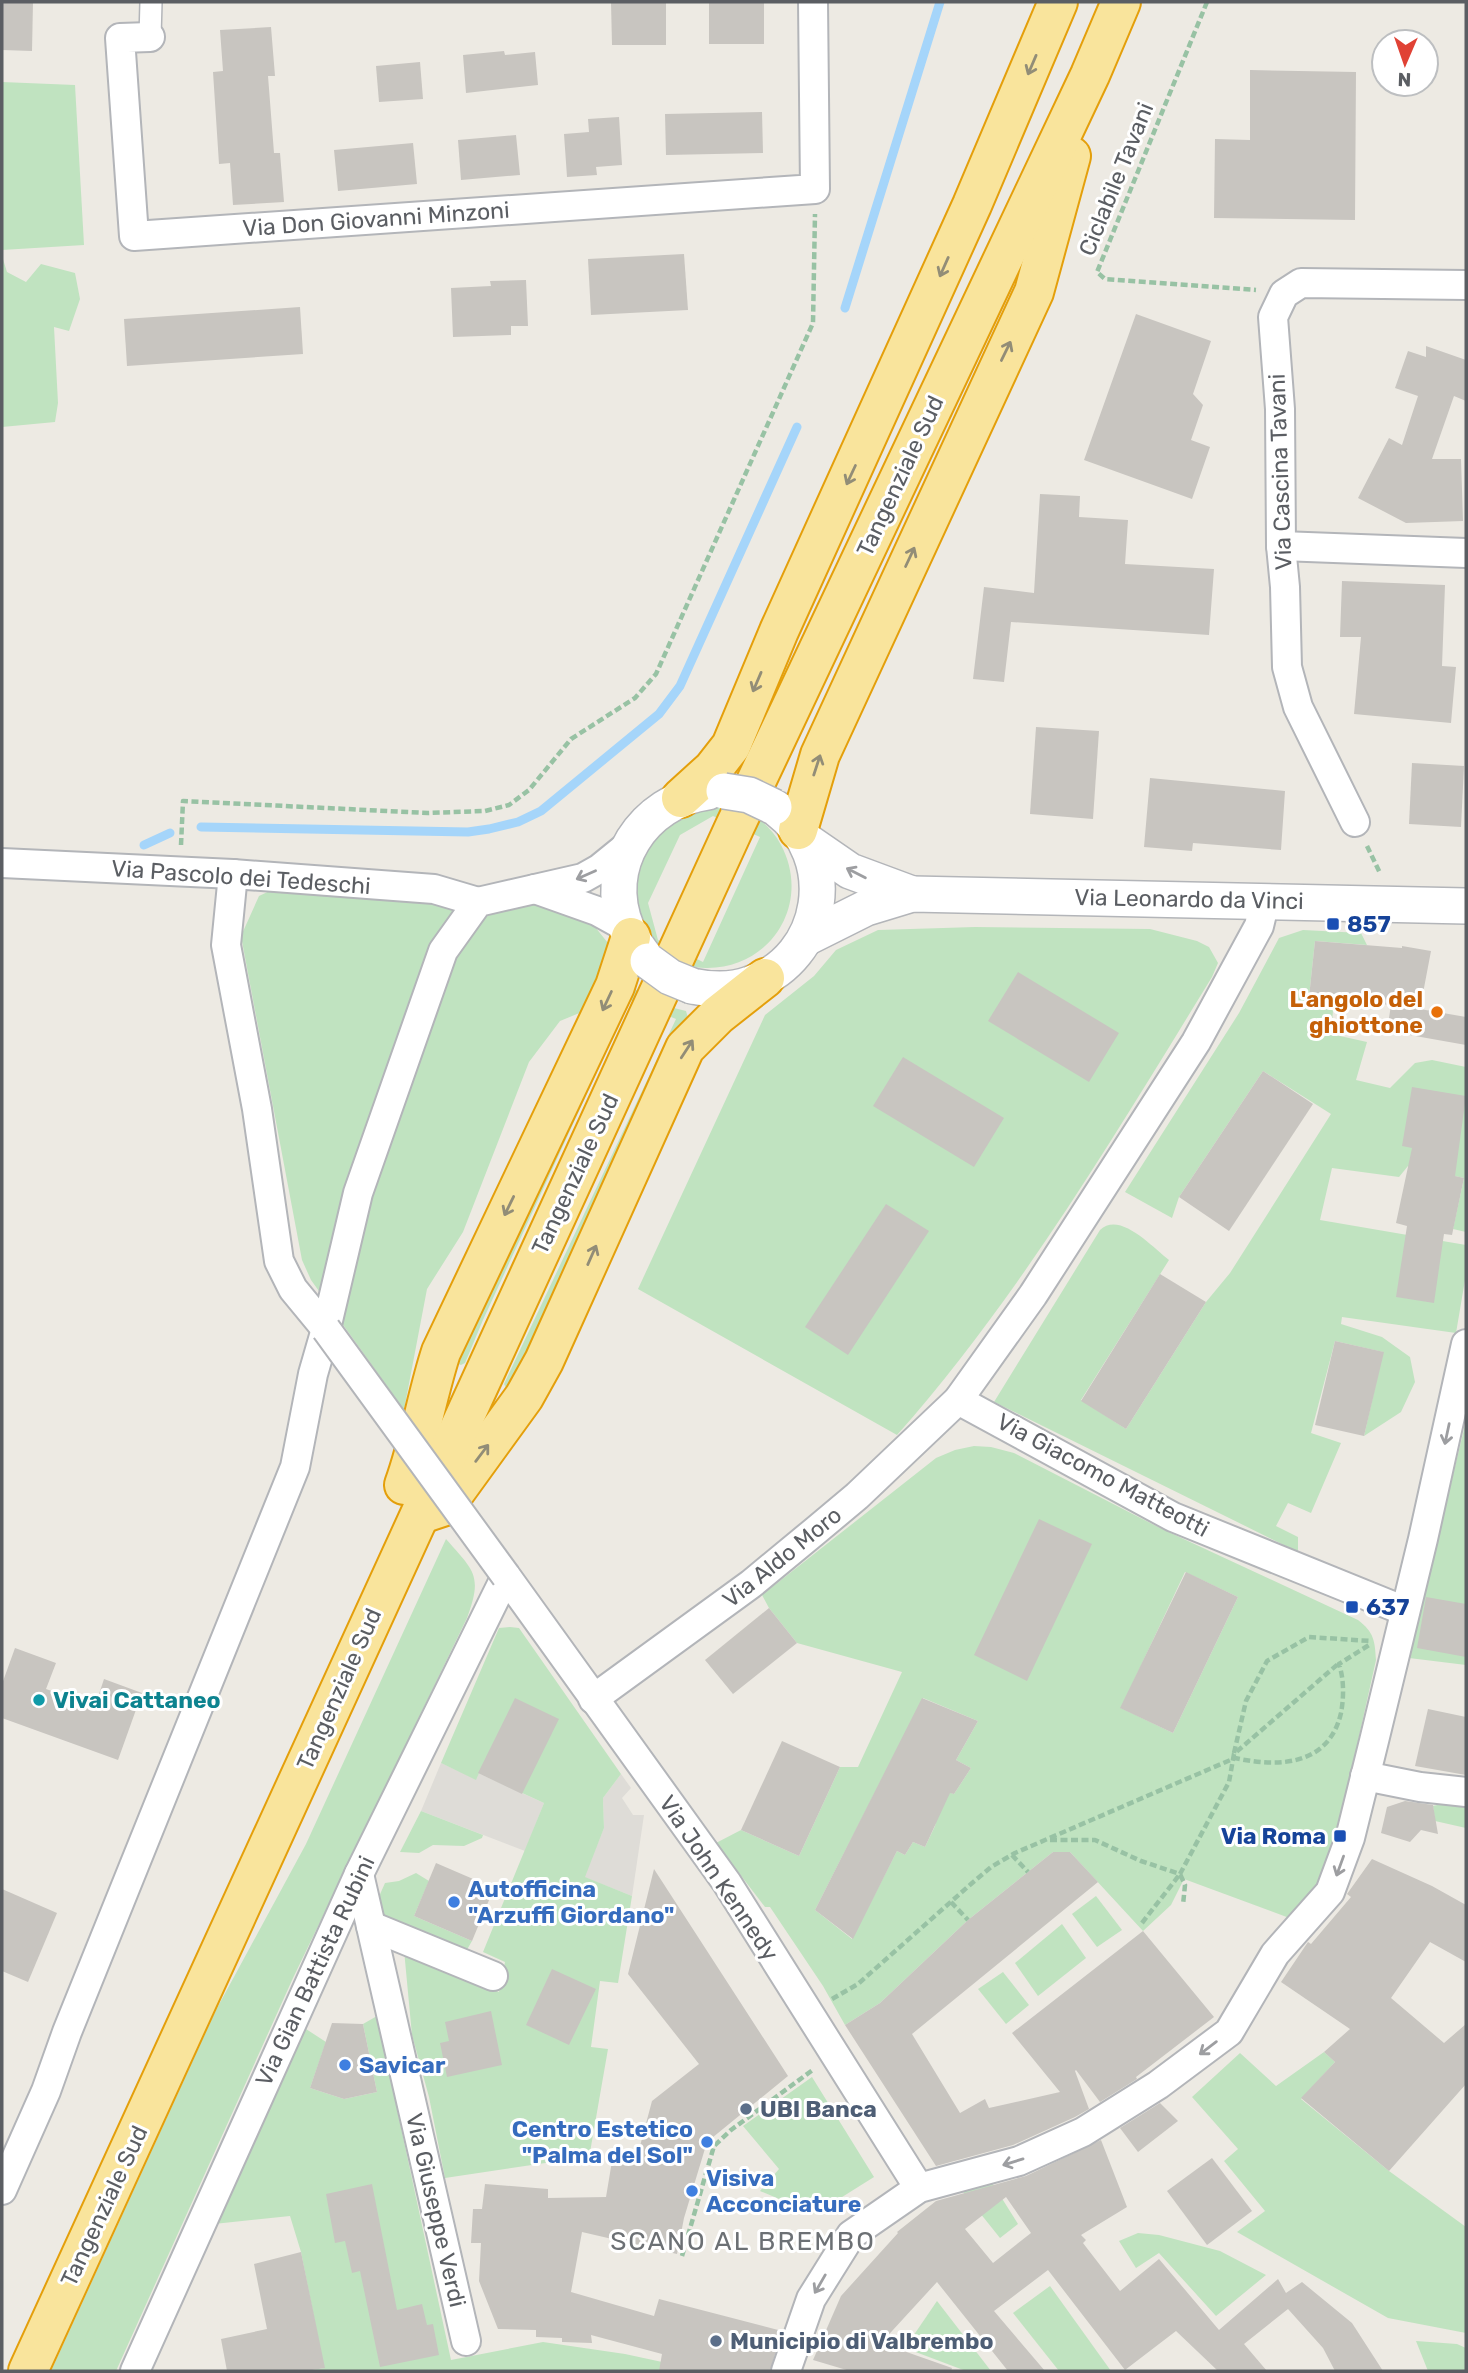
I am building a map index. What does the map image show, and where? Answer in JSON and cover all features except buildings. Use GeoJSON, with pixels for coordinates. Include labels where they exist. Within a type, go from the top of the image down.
{"type":"FeatureCollection","features":[{"type":"Feature","properties":{"kind":"highway"},"geometry":{"type":"LineString","coordinates":[[696,795],[731,746],[779,631],[962,229],[1058,2]]}},
{"type":"Feature","properties":{"kind":"highway","name":"Tangenziale Sud"},"geometry":{"type":"LineString","coordinates":[[28,2371],[418,1514],[652,1008],[646,944],[1090,75],[1121,2]]}},
{"type":"Feature","properties":{"kind":"highway"},"geometry":{"type":"LineString","coordinates":[[798,831],[820,755],[1034,292],[1090,75]]}},
{"type":"Feature","properties":{"kind":"highway"},"geometry":{"type":"LineString","coordinates":[[646,944],[622,968],[441,1352],[431,1381],[419,1439],[403,1488],[418,1514],[445,1506],[524,1397],[549,1349],[685,1048],[718,1015],[765,978]]}},
{"type":"Feature","properties":{"kind":"street"},"geometry":{"type":"LineString","coordinates":[[150,37],[151,2]]}},
{"type":"Feature","properties":{"kind":"street"},"geometry":{"type":"LineString","coordinates":[[813,2],[815,189]]}},
{"type":"Feature","properties":{"kind":"street","name":"Via Don Giovanni Minzoni"},"geometry":{"type":"LineString","coordinates":[[150,37],[120,38],[134,236],[815,189]]}},
{"type":"Feature","properties":{"kind":"street"},"geometry":{"type":"LineString","coordinates":[[1284,295],[1301,283],[1466,285]]}},
{"type":"Feature","properties":{"kind":"street","name":"Via Cascina Tavani"},"geometry":{"type":"LineString","coordinates":[[1284,295],[1273,317],[1280,409],[1281,546],[1287,667],[1298,707],[1355,822]]}},
{"type":"Feature","properties":{"kind":"street"},"geometry":{"type":"LineString","coordinates":[[1281,546],[1466,553]]}},
{"type":"Feature","properties":{"kind":"street","name":"Via Leonardo da Vinci"},"geometry":{"type":"LineString","coordinates":[[696,795],[738,793],[759,799],[774,807],[798,831],[850,871],[912,894]]}},
{"type":"Feature","properties":{"kind":"street"},"geometry":{"type":"LineString","coordinates":[[2,2190],[46,2091],[66,2032],[295,1467],[313,1374],[327,1329],[358,1193],[443,951],[478,902],[573,881],[592,874],[631,843],[654,814],[696,795]]}},
{"type":"Feature","properties":{"kind":"street"},"geometry":{"type":"LineString","coordinates":[[631,843],[624,859],[619,886],[620,905],[670,977],[692,986],[720,989],[748,985],[765,978],[784,965],[806,938],[814,919],[818,881],[812,856],[798,831]]}},
{"type":"Feature","properties":{"kind":"street","name":"Via Pascolo dei Tedeschi"},"geometry":{"type":"LineString","coordinates":[[2,863],[233,874],[434,889],[478,902]]}},
{"type":"Feature","properties":{"kind":"street","name":"Via John Kennedy"},"geometry":{"type":"LineString","coordinates":[[233,874],[226,945],[257,1110],[279,1261],[293,1289],[327,1329],[727,1883],[919,2188]]}},
{"type":"Feature","properties":{"kind":"street"},"geometry":{"type":"LineString","coordinates":[[532,888],[597,911],[646,944]]}},
{"type":"Feature","properties":{"kind":"street","name":"Via Leonardo da Vinci"},"geometry":{"type":"LineString","coordinates":[[806,938],[866,908],[912,894],[1466,906]]}},
{"type":"Feature","properties":{"kind":"street","name":"Via Aldo Moro"},"geometry":{"type":"LineString","coordinates":[[593,1699],[751,1584],[857,1496],[958,1400],[1033,1295],[1196,1042],[1259,926],[1265,901]]}},
{"type":"Feature","properties":{"kind":"street"},"geometry":{"type":"LineString","coordinates":[[786,2371],[811,2299],[850,2235],[919,2188],[1019,2161],[1083,2132],[1158,2085],[1228,2032],[1275,1954],[1330,1892],[1350,1838],[1423,1539],[1466,1343]]}},
{"type":"Feature","properties":{"kind":"street","name":"Via Giacomo Matteotti"},"geometry":{"type":"LineString","coordinates":[[958,1400],[1173,1517],[1405,1611]]}},
{"type":"Feature","properties":{"kind":"street","name":"Via Gian Battista Rubini"},"geometry":{"type":"LineString","coordinates":[[135,2371],[359,1874],[506,1576]]}},
{"type":"Feature","properties":{"kind":"street"},"geometry":{"type":"LineString","coordinates":[[1365,1776],[1420,1787],[1466,1792]]}},
{"type":"Feature","properties":{"kind":"street","name":"Via Giuseppe Verdi"},"geometry":{"type":"LineString","coordinates":[[359,1874],[466,2342]]}},
{"type":"Feature","properties":{"kind":"street"},"geometry":{"type":"LineString","coordinates":[[371,1926],[493,1976]]}},
{"type":"Feature","properties":{"kind":"path","name":"Ciclabile Tavani"},"geometry":{"type":"LineString","coordinates":[[1207,2],[1097,272],[1105,279],[1247,289],[1284,295]]}},
{"type":"Feature","properties":{"kind":"path"},"geometry":{"type":"LineString","coordinates":[[180,872],[183,801],[428,813],[485,811],[509,805],[529,790],[571,739],[635,698],[656,674],[813,323],[815,189]]}},
{"type":"Feature","properties":{"kind":"path"},"geometry":{"type":"LineString","coordinates":[[1355,822],[1385,884],[1386,904]]}},
{"type":"Feature","properties":{"kind":"path"},"geometry":{"type":"LineString","coordinates":[[832,1999],[858,1984],[991,1867],[1012,1855],[1234,1756],[1339,1664],[1374,1641],[1309,1637],[1267,1661],[1246,1701],[1234,1756],[1229,1783],[1180,1874],[1142,1923]]}},
{"type":"Feature","properties":{"kind":"path"},"geometry":{"type":"LineString","coordinates":[[1234,1756],[1256,1763],[1282,1764],[1302,1758],[1327,1745],[1337,1729],[1343,1703],[1339,1664]]}},
{"type":"Feature","properties":{"kind":"path"},"geometry":{"type":"LineString","coordinates":[[1046,1840],[1096,1840],[1141,1861],[1180,1874],[1185,1885],[1183,1905]]}},
{"type":"Feature","properties":{"kind":"path"},"geometry":{"type":"LineString","coordinates":[[1012,1855],[1028,1872]]}},
{"type":"Feature","properties":{"kind":"path"},"geometry":{"type":"LineString","coordinates":[[951,1902],[968,1920]]}},
{"type":"Feature","properties":{"kind":"path"},"geometry":{"type":"LineString","coordinates":[[682,2256],[714,2146],[835,2054]]}},
{"type":"Feature","properties":{"kind":"shaded area"},"geometry":{"type":"Polygon","coordinates":[[[441,1763],[476,1779],[478,1773],[544,1803],[525,1851],[421,1811],[441,1763]]]}},
{"type":"Feature","properties":{"kind":"shaded area"},"geometry":{"type":"Polygon","coordinates":[[[621,1774],[631,1788],[622,1798],[633,1815],[644,1815],[632,1896],[584,1877],[604,1828],[603,1798],[621,1774]]]}},
{"type":"Feature","properties":{"kind":"green space"},"geometry":{"type":"Polygon","coordinates":[[[2,82],[75,85],[84,245],[2,250],[2,82]]]}},
{"type":"Feature","properties":{"kind":"green space"},"geometry":{"type":"Polygon","coordinates":[[[2,256],[7,272],[26,282],[41,264],[75,273],[80,299],[69,331],[54,327],[58,403],[55,422],[2,427],[2,256]]]}},
{"type":"Feature","properties":{"kind":"green space"},"geometry":{"type":"Polygon","coordinates":[[[700,803],[742,809],[754,815],[774,834],[789,867],[792,889],[788,910],[780,929],[766,945],[750,957],[729,965],[706,968],[678,963],[653,948],[631,916],[632,852],[700,803]],[[713,816],[680,835],[648,903],[658,940],[703,962],[760,837],[713,816]]]}},
{"type":"Feature","properties":{"kind":"green space"},"geometry":{"type":"Polygon","coordinates":[[[276,888],[561,903],[587,917],[612,948],[594,1007],[560,1021],[529,1062],[463,1232],[427,1289],[404,1410],[311,1280],[302,1260],[241,936],[259,896],[276,888]]]}},
{"type":"Feature","properties":{"kind":"green space"},"geometry":{"type":"Polygon","coordinates":[[[975,927],[1150,929],[1197,941],[1209,947],[1218,963],[1139,1096],[1064,1214],[984,1327],[897,1435],[638,1289],[765,1015],[814,976],[836,950],[878,930],[975,927]]]}},
{"type":"Feature","properties":{"kind":"green space"},"geometry":{"type":"Polygon","coordinates":[[[1303,930],[1361,933],[1367,945],[1315,941],[1309,997],[1334,999],[1331,1034],[1367,1042],[1356,1080],[1390,1088],[1415,1063],[1432,1060],[1466,1067],[1466,1232],[1453,1229],[1464,1178],[1408,1166],[1399,1177],[1332,1168],[1320,1220],[1466,1245],[1466,1274],[1456,1333],[1342,1317],[1341,1324],[1382,1337],[1410,1357],[1415,1382],[1401,1412],[1364,1436],[1383,1352],[1335,1341],[1311,1433],[1341,1443],[1311,1513],[1288,1503],[1276,1526],[1298,1537],[1298,1552],[994,1402],[1100,1230],[1108,1225],[1117,1225],[1136,1233],[1169,1260],[1081,1400],[1126,1429],[1206,1302],[1230,1273],[1331,1114],[1263,1071],[1179,1197],[1172,1218],[1125,1192],[1239,1013],[1279,938],[1303,930]]]}},
{"type":"Feature","properties":{"kind":"green space"},"geometry":{"type":"Polygon","coordinates":[[[633,988],[670,1007],[686,1011],[688,1018],[521,1377],[507,1390],[504,1384],[676,1019],[630,1000],[465,1363],[456,1363],[633,988]]]}},
{"type":"Feature","properties":{"kind":"green space"},"geometry":{"type":"Polygon","coordinates":[[[1466,1421],[1466,1665],[1409,1658],[1466,1421]]]}},
{"type":"Feature","properties":{"kind":"green space"},"geometry":{"type":"Polygon","coordinates":[[[974,1446],[1014,1453],[1160,1528],[1358,1620],[1373,1637],[1376,1660],[1334,1849],[1313,1893],[1292,1919],[1184,1879],[1171,1905],[1143,1931],[1070,1852],[1053,1852],[968,1920],[880,2003],[845,2025],[823,1986],[770,1907],[765,1907],[716,1843],[741,1830],[799,1856],[840,1767],[858,1767],[902,1672],[797,1643],[762,1595],[936,1458],[974,1446]],[[1185,1572],[1121,1708],[1173,1733],[1238,1597],[1185,1572]],[[923,1698],[815,1910],[852,1939],[897,1851],[905,1855],[913,1842],[925,1847],[935,1826],[942,1790],[954,1794],[971,1768],[956,1760],[978,1721],[923,1698]]]}},
{"type":"Feature","properties":{"kind":"green space"},"geometry":{"type":"Polygon","coordinates":[[[446,1539],[473,1574],[474,1592],[467,1618],[293,1978],[116,2371],[51,2371],[216,2010],[306,1844],[446,1539]]]}},
{"type":"Feature","properties":{"kind":"green space"},"geometry":{"type":"Polygon","coordinates":[[[499,1628],[519,1628],[621,1774],[603,1798],[604,1828],[585,1877],[632,1896],[618,1983],[600,1981],[591,2047],[608,2049],[589,2158],[445,2178],[429,2097],[412,2035],[404,1950],[499,1992],[505,1962],[483,1952],[544,1803],[479,1773],[476,1780],[441,1763],[499,1628]]]}},
{"type":"Feature","properties":{"kind":"green space"},"geometry":{"type":"Polygon","coordinates":[[[1466,1799],[1466,1828],[1435,1821],[1433,1806],[1466,1799]]]}},
{"type":"Feature","properties":{"kind":"green space"},"geometry":{"type":"Polygon","coordinates":[[[421,1811],[483,1835],[482,1838],[464,1846],[433,1845],[419,1853],[400,1852],[421,1811]]]}},
{"type":"Feature","properties":{"kind":"green space"},"geometry":{"type":"Polygon","coordinates":[[[416,1873],[429,1881],[414,1916],[472,1941],[465,1953],[373,1910],[385,1883],[399,1881],[416,1873]]]}},
{"type":"Feature","properties":{"kind":"green space"},"geometry":{"type":"Polygon","coordinates":[[[1096,1896],[1122,1930],[1097,1947],[1072,1914],[1096,1896]]]}},
{"type":"Feature","properties":{"kind":"green space"},"geometry":{"type":"Polygon","coordinates":[[[1062,1924],[1086,1958],[1038,1996],[1015,1963],[1062,1924]]]}},
{"type":"Feature","properties":{"kind":"green space"},"geometry":{"type":"Polygon","coordinates":[[[1003,1972],[1029,2005],[1006,2024],[978,1989],[1003,1972]]]}},
{"type":"Feature","properties":{"kind":"green space"},"geometry":{"type":"Polygon","coordinates":[[[377,2016],[451,2360],[543,2342],[625,2354],[704,2371],[306,2371],[324,2368],[301,2252],[290,2216],[214,2224],[306,2029],[326,2042],[310,2088],[344,2099],[377,2092],[363,2024],[377,2016]]]}},
{"type":"Feature","properties":{"kind":"green space"},"geometry":{"type":"Polygon","coordinates":[[[1324,2052],[1335,2062],[1301,2099],[1389,2171],[1466,2227],[1466,2333],[1388,2318],[1237,2232],[1265,2211],[1224,2161],[1238,2149],[1192,2097],[1240,2053],[1276,2086],[1324,2052]]]}},
{"type":"Feature","properties":{"kind":"green space"},"geometry":{"type":"Polygon","coordinates":[[[812,2077],[874,2177],[815,2214],[760,2191],[779,2169],[743,2126],[812,2077]]]}},
{"type":"Feature","properties":{"kind":"green space"},"geometry":{"type":"Polygon","coordinates":[[[991,2181],[1018,2224],[1000,2238],[960,2188],[991,2181]]]}},
{"type":"Feature","properties":{"kind":"green space"},"geometry":{"type":"Polygon","coordinates":[[[1138,2233],[1159,2235],[1220,2251],[1266,2275],[1216,2316],[1159,2253],[1136,2268],[1119,2241],[1138,2233]]]}},
{"type":"Feature","properties":{"kind":"green space"},"geometry":{"type":"Polygon","coordinates":[[[1050,2286],[1111,2371],[1059,2371],[1013,2313],[1050,2286]]]}},
{"type":"Feature","properties":{"kind":"green space"},"geometry":{"type":"Polygon","coordinates":[[[937,2301],[991,2371],[966,2371],[905,2348],[937,2301]]]}},
{"type":"Feature","properties":{"kind":"green space"},"geometry":{"type":"Polygon","coordinates":[[[1416,2341],[1457,2344],[1466,2348],[1466,2371],[1428,2371],[1416,2341]]]}},
{"type":"Feature","properties":{"kind":"waterway"},"geometry":{"type":"LineString","coordinates":[[845,308],[940,2]]}},
{"type":"Feature","properties":{"kind":"waterway"},"geometry":{"type":"LineString","coordinates":[[201,827],[468,832],[518,822],[541,811],[659,714],[680,686],[797,427]]}},
{"type":"Feature","properties":{"kind":"waterway"},"geometry":{"type":"LineString","coordinates":[[144,845],[170,833]]}},
{"type":"Feature","properties":{"kind":"place","name":"857"},"geometry":{"type":"Point","coordinates":[1333,924]}},
{"type":"Feature","properties":{"kind":"place","name":"L'angolo del ghiottone"},"geometry":{"type":"Point","coordinates":[1437,1012]}},
{"type":"Feature","properties":{"kind":"place","name":"637"},"geometry":{"type":"Point","coordinates":[1352,1607]}},
{"type":"Feature","properties":{"kind":"place","name":"Vivai Cattaneo"},"geometry":{"type":"Point","coordinates":[39,1700]}},
{"type":"Feature","properties":{"kind":"place","name":"Via Roma"},"geometry":{"type":"Point","coordinates":[1340,1836]}},
{"type":"Feature","properties":{"kind":"place","name":"Autofficina \"Arzuffi Giordano\""},"geometry":{"type":"Point","coordinates":[454,1902]}},
{"type":"Feature","properties":{"kind":"place","name":"Savicar"},"geometry":{"type":"Point","coordinates":[345,2065]}},
{"type":"Feature","properties":{"kind":"place","name":"UBI Banca"},"geometry":{"type":"Point","coordinates":[746,2109]}},
{"type":"Feature","properties":{"kind":"place","name":"Centro Estetico \"Palma del Sol\""},"geometry":{"type":"Point","coordinates":[707,2142]}},
{"type":"Feature","properties":{"kind":"place","name":"Visiva Acconciature"},"geometry":{"type":"Point","coordinates":[692,2191]}},
{"type":"Feature","properties":{"kind":"place","name":"Municipio di Valbrembo"},"geometry":{"type":"Point","coordinates":[716,2341]}},
{"type":"Feature","properties":{"kind":"district","name":"SCANO AL BREMBO"},"geometry":{"type":"Point","coordinates":[743,2241]}}]}
